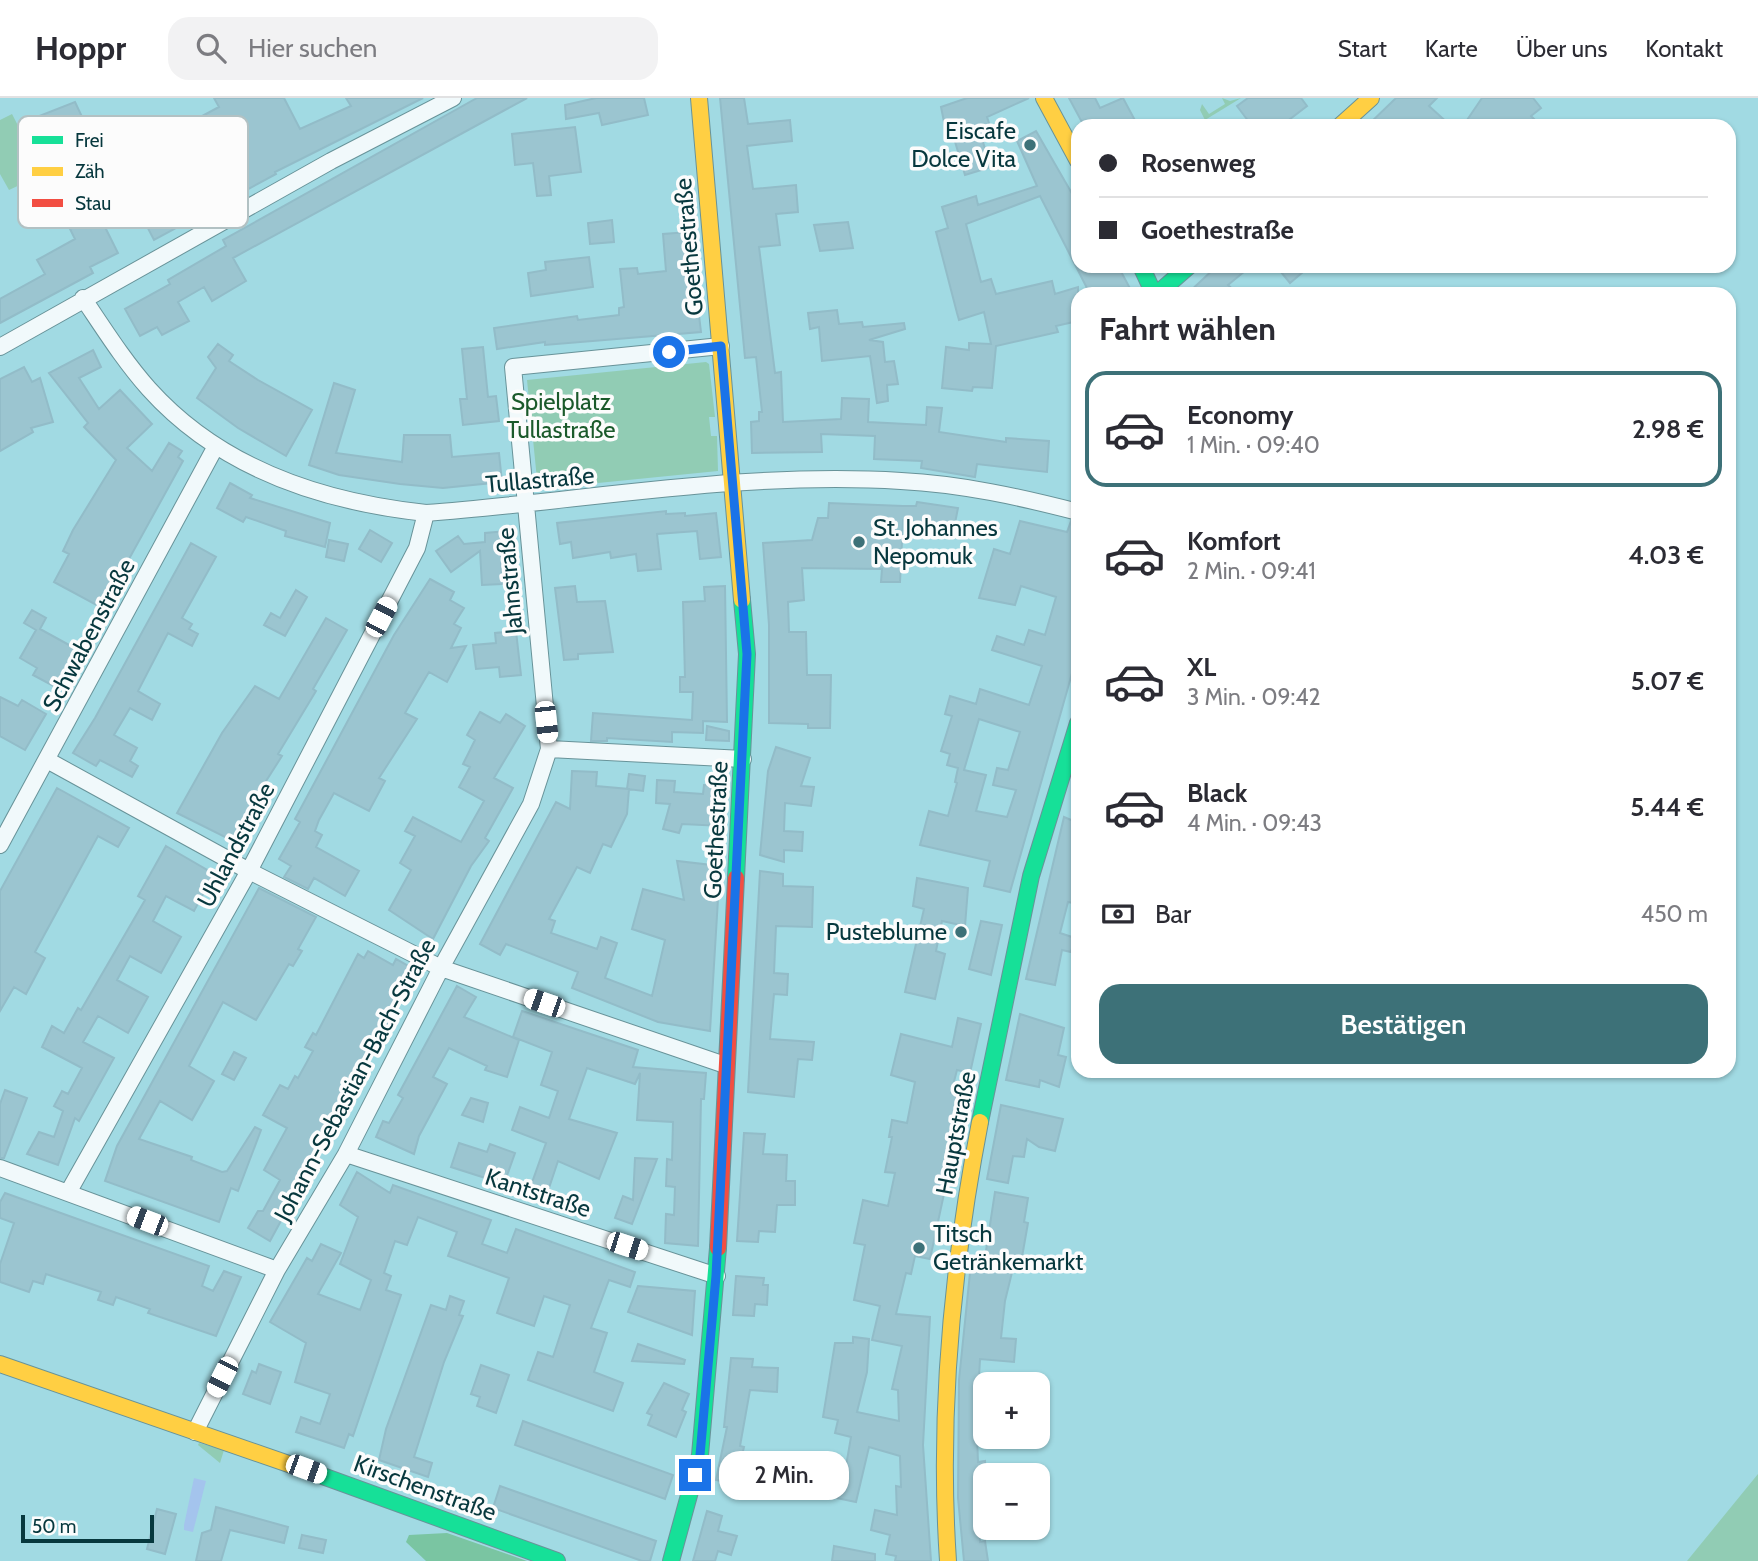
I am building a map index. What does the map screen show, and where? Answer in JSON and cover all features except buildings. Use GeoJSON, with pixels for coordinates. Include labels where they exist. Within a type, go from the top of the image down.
{"type":"FeatureCollection","features":[{"type":"Feature","properties":{"kind":"street"},"geometry":{"type":"LineString","coordinates":[[248,209],[452,98]]}},
{"type":"Feature","properties":{"kind":"street","name":"Goethestraße"},"geometry":{"type":"LineString","coordinates":[[671,1561],[700,1455],[716,1276],[747,654],[699,98]]}},
{"type":"Feature","properties":{"kind":"street"},"geometry":{"type":"LineString","coordinates":[[1044,98],[1071,148]]}},
{"type":"Feature","properties":{"kind":"street"},"geometry":{"type":"LineString","coordinates":[[1348,119],[1371,98]]}},
{"type":"Feature","properties":{"kind":"street"},"geometry":{"type":"LineString","coordinates":[[0,347],[83,298],[212,228]]}},
{"type":"Feature","properties":{"kind":"street"},"geometry":{"type":"LineString","coordinates":[[1164,287],[1181,273]]}},
{"type":"Feature","properties":{"kind":"street","name":"Tullastraße"},"geometry":{"type":"LineString","coordinates":[[83,298],[150,390],[216,446],[284,483],[379,508],[426,513],[734,483],[802,480],[911,482],[986,491],[1071,510]]}},
{"type":"Feature","properties":{"kind":"street","name":"Jahnstraße"},"geometry":{"type":"LineString","coordinates":[[549,749],[513,367],[721,346]]}},
{"type":"Feature","properties":{"kind":"street","name":"Schwabenstraße"},"geometry":{"type":"LineString","coordinates":[[0,845],[216,446]]}},
{"type":"Feature","properties":{"kind":"street","name":"Uhlandstraße"},"geometry":{"type":"LineString","coordinates":[[69,1191],[249,871],[417,548],[426,513]]}},
{"type":"Feature","properties":{"kind":"street","name":"Hauptstraße"},"geometry":{"type":"LineString","coordinates":[[948,1561],[941,1466],[942,1396],[955,1260],[1024,907],[1041,839],[1071,745]]}},
{"type":"Feature","properties":{"kind":"street"},"geometry":{"type":"LineString","coordinates":[[549,749],[743,759]]}},
{"type":"Feature","properties":{"kind":"street","name":"Johann-Sebastian-Bach-Straße"},"geometry":{"type":"LineString","coordinates":[[195,1432],[277,1270],[346,1154],[441,968],[531,804],[549,749]]}},
{"type":"Feature","properties":{"kind":"street"},"geometry":{"type":"LineString","coordinates":[[47,760],[249,871],[441,968],[726,1065]]}},
{"type":"Feature","properties":{"kind":"street","name":"Kantstraße"},"geometry":{"type":"LineString","coordinates":[[346,1154],[716,1276]]}},
{"type":"Feature","properties":{"kind":"street"},"geometry":{"type":"LineString","coordinates":[[0,1168],[69,1191],[277,1270]]}},
{"type":"Feature","properties":{"kind":"street","name":"Kirschenstraße"},"geometry":{"type":"LineString","coordinates":[[0,1364],[557,1561]]}},
{"type":"Feature","properties":{"kind":"green space"},"geometry":{"type":"Polygon","coordinates":[[[1222,98],[1230,101],[1241,98],[1207,119],[1200,110],[1202,104],[1209,114],[1225,104],[1222,98]]]}},
{"type":"Feature","properties":{"kind":"green space"},"geometry":{"type":"Polygon","coordinates":[[[12,114],[18,126],[18,186],[9,190],[0,174],[0,120],[12,114]]]}},
{"type":"Feature","properties":{"kind":"green space","name":"Spielplatz Tullastraße"},"geometry":{"type":"Polygon","coordinates":[[[706,362],[709,364],[715,417],[709,417],[711,436],[717,436],[718,471],[538,489],[527,380],[706,362]]]}},
{"type":"Feature","properties":{"kind":"green space"},"geometry":{"type":"Polygon","coordinates":[[[199,1443],[224,1450],[220,1463],[198,1445],[199,1443]]]}},
{"type":"Feature","properties":{"kind":"green space"},"geometry":{"type":"Polygon","coordinates":[[[1758,1474],[1758,1561],[1687,1561],[1758,1474]]]}},
{"type":"Feature","properties":{"kind":"green space"},"geometry":{"type":"Polygon","coordinates":[[[447,1533],[527,1561],[426,1561],[406,1542],[409,1535],[447,1533]]]}},
{"type":"Feature","properties":{"kind":"water"},"geometry":{"type":"Polygon","coordinates":[[[194,1478],[206,1481],[193,1532],[184,1530],[184,1525],[194,1478]]]}},
{"type":"Feature","properties":{"kind":"traffic: fast"},"geometry":{"type":"LineString","coordinates":[[1144,273],[1151,287]]}},
{"type":"Feature","properties":{"kind":"traffic: fast"},"geometry":{"type":"LineString","coordinates":[[1165,287],[1181,273]]}},
{"type":"Feature","properties":{"kind":"traffic: fast"},"geometry":{"type":"LineString","coordinates":[[736,878],[747,654],[742,600]]}},
{"type":"Feature","properties":{"kind":"traffic: fast"},"geometry":{"type":"LineString","coordinates":[[980,1122],[1031,876],[1071,746]]}},
{"type":"Feature","properties":{"kind":"traffic: fast"},"geometry":{"type":"LineString","coordinates":[[671,1561],[700,1455],[718,1248]]}},
{"type":"Feature","properties":{"kind":"traffic: fast"},"geometry":{"type":"LineString","coordinates":[[306,1470],[557,1561]]}},
{"type":"Feature","properties":{"kind":"traffic: slow"},"geometry":{"type":"LineString","coordinates":[[699,98],[742,600]]}},
{"type":"Feature","properties":{"kind":"traffic: slow"},"geometry":{"type":"LineString","coordinates":[[1044,98],[1071,148]]}},
{"type":"Feature","properties":{"kind":"traffic: slow"},"geometry":{"type":"LineString","coordinates":[[1348,119],[1371,98]]}},
{"type":"Feature","properties":{"kind":"traffic: slow"},"geometry":{"type":"LineString","coordinates":[[948,1561],[945,1450],[950,1340],[962,1231],[980,1122]]}},
{"type":"Feature","properties":{"kind":"traffic: slow"},"geometry":{"type":"LineString","coordinates":[[0,1364],[306,1470]]}},
{"type":"Feature","properties":{"kind":"traffic: jam"},"geometry":{"type":"LineString","coordinates":[[718,1248],[736,878]]}},
{"type":"Feature","properties":{"kind":"place","name":"Eiscafe Dolce Vita"},"geometry":{"type":"Point","coordinates":[1030,145]}},
{"type":"Feature","properties":{"kind":"place","name":"St. Johannes Nepomuk"},"geometry":{"type":"Point","coordinates":[859,542]}},
{"type":"Feature","properties":{"kind":"place","name":"Pusteblume"},"geometry":{"type":"Point","coordinates":[961,932]}},
{"type":"Feature","properties":{"kind":"place","name":"Titsch Getränkemarkt"},"geometry":{"type":"Point","coordinates":[919,1248]}},
{"type":"Feature","properties":{"kind":"route"},"geometry":{"type":"LineString","coordinates":[[669,352],[721,346],[747,654],[716,1276],[700,1455],[695,1475]]}}]}
